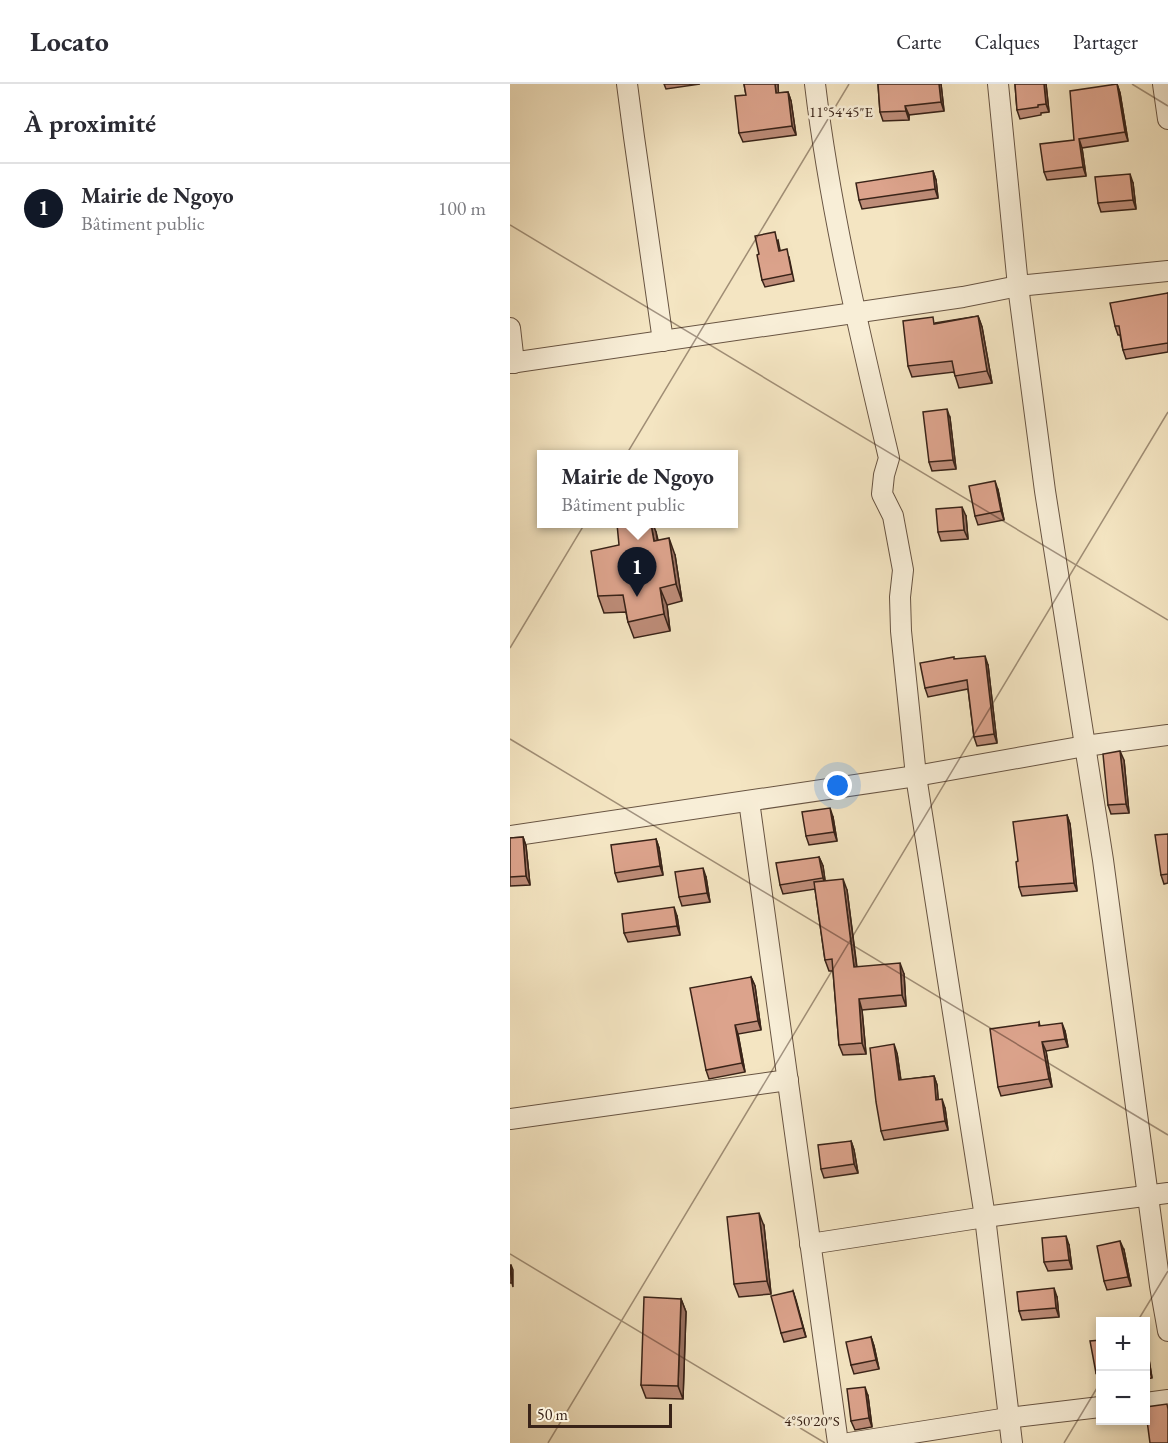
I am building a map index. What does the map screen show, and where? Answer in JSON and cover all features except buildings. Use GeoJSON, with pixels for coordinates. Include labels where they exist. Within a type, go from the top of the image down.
{"type":"FeatureCollection","features":[{"type":"Feature","properties":{"kind":"street"},"geometry":{"type":"LineString","coordinates":[[627,84],[663,341]]}},
{"type":"Feature","properties":{"kind":"street"},"geometry":{"type":"LineString","coordinates":[[815,84],[820,126],[854,313],[889,458],[882,494],[893,516],[903,570],[900,597],[901,631],[916,776],[985,1218],[1012,1443]]}},
{"type":"Feature","properties":{"kind":"street"},"geometry":{"type":"LineString","coordinates":[[998,84],[1018,286],[1045,491],[1158,1195],[1160,1286],[1168,1331]]}},
{"type":"Feature","properties":{"kind":"street"},"geometry":{"type":"LineString","coordinates":[[1163,84],[1168,119]]}},
{"type":"Feature","properties":{"kind":"street"},"geometry":{"type":"LineString","coordinates":[[510,328],[512,363],[963,297],[1018,286],[1168,271]]}},
{"type":"Feature","properties":{"kind":"street"},"geometry":{"type":"LineString","coordinates":[[510,836],[916,776],[1085,746],[1168,735]]}},
{"type":"Feature","properties":{"kind":"street"},"geometry":{"type":"LineString","coordinates":[[749,801],[838,1443]]}},
{"type":"Feature","properties":{"kind":"street"},"geometry":{"type":"LineString","coordinates":[[510,1119],[788,1080]]}},
{"type":"Feature","properties":{"kind":"street"},"geometry":{"type":"LineString","coordinates":[[810,1244],[1158,1195]]}},
{"type":"Feature","properties":{"kind":"street"},"geometry":{"type":"LineString","coordinates":[[1150,1402],[1168,1400]]}},
{"type":"Feature","properties":{"kind":"street"},"geometry":{"type":"LineString","coordinates":[[849,1443],[1008,1418],[1096,1408]]}},
{"type":"Feature","properties":{"kind":"place","name":"Mairie de Ngoyo"},"geometry":{"type":"Point","coordinates":[637,597]}}]}
